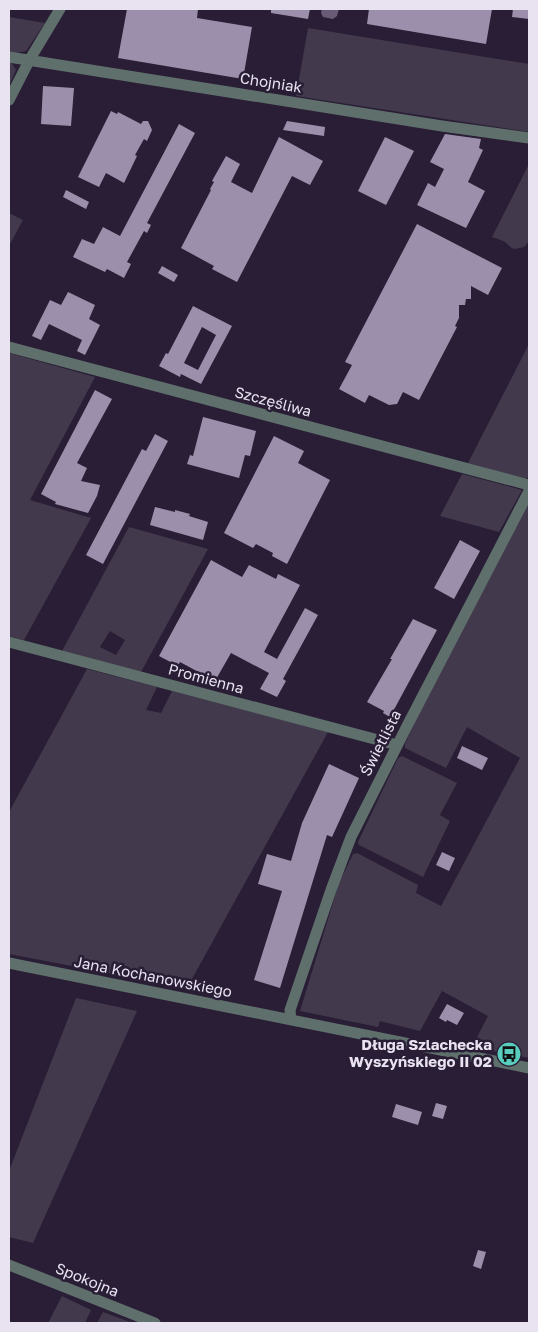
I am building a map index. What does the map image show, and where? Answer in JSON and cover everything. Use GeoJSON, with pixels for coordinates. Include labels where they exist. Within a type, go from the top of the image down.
{"type":"FeatureCollection","features":[{"type":"Feature","properties":{"kind":"street"},"geometry":{"type":"LineString","coordinates":[[9,100],[30,59],[60,9]]}},
{"type":"Feature","properties":{"kind":"street","name":"Chojniak"},"geometry":{"type":"LineString","coordinates":[[9,56],[442,126],[529,138]]}},
{"type":"Feature","properties":{"kind":"street","name":"Szczęśliwa"},"geometry":{"type":"LineString","coordinates":[[9,347],[529,485]]}},
{"type":"Feature","properties":{"kind":"street","name":"Świetlista"},"geometry":{"type":"LineString","coordinates":[[291,1020],[290,1010],[351,837],[529,491]]}},
{"type":"Feature","properties":{"kind":"street","name":"Promienna"},"geometry":{"type":"LineString","coordinates":[[9,642],[397,745]]}},
{"type":"Feature","properties":{"kind":"street","name":"Jana Kochanowskiego"},"geometry":{"type":"LineString","coordinates":[[9,964],[529,1068]]}},
{"type":"Feature","properties":{"kind":"street","name":"Spokojna"},"geometry":{"type":"LineString","coordinates":[[9,1265],[155,1323]]}},
{"type":"Feature","properties":{"kind":"shaded area"},"geometry":{"type":"Polygon","coordinates":[[[322,9],[339,9],[337,16],[333,19],[323,17],[322,9]]]}},
{"type":"Feature","properties":{"kind":"shaded area"},"geometry":{"type":"Polygon","coordinates":[[[9,17],[45,23],[26,51],[9,52],[9,17]]]}},
{"type":"Feature","properties":{"kind":"shaded area"},"geometry":{"type":"Polygon","coordinates":[[[308,28],[529,64],[529,132],[296,96],[308,28]]]}},
{"type":"Feature","properties":{"kind":"shaded area"},"geometry":{"type":"Polygon","coordinates":[[[9,63],[12,63],[16,70],[9,86],[9,63]]]}},
{"type":"Feature","properties":{"kind":"shaded area"},"geometry":{"type":"Polygon","coordinates":[[[529,164],[529,241],[524,247],[513,249],[505,242],[492,237],[529,164]]]}},
{"type":"Feature","properties":{"kind":"shaded area"},"geometry":{"type":"Polygon","coordinates":[[[9,213],[23,220],[9,246],[9,213]]]}},
{"type":"Feature","properties":{"kind":"shaded area"},"geometry":{"type":"Polygon","coordinates":[[[529,344],[529,477],[524,479],[468,463],[529,344]]]}},
{"type":"Feature","properties":{"kind":"shaded area"},"geometry":{"type":"Polygon","coordinates":[[[9,353],[95,377],[30,500],[91,518],[24,640],[9,636],[9,353]]]}},
{"type":"Feature","properties":{"kind":"shaded area"},"geometry":{"type":"Polygon","coordinates":[[[462,474],[522,490],[499,532],[440,516],[462,474]]]}},
{"type":"Feature","properties":{"kind":"shaded area"},"geometry":{"type":"Polygon","coordinates":[[[529,499],[529,1058],[472,1047],[488,1016],[442,991],[420,1031],[380,1021],[378,1027],[300,1011],[339,883],[353,854],[357,853],[418,885],[416,893],[441,906],[520,758],[467,727],[446,768],[405,748],[405,744],[424,702],[529,499]]]}},
{"type":"Feature","properties":{"kind":"shaded area"},"geometry":{"type":"Polygon","coordinates":[[[129,527],[208,549],[141,672],[62,651],[129,527]],[[110,631],[100,647],[116,655],[125,640],[110,631]]]}},
{"type":"Feature","properties":{"kind":"shaded area"},"geometry":{"type":"Polygon","coordinates":[[[87,669],[157,687],[146,710],[161,713],[172,691],[328,732],[187,988],[9,954],[9,812],[87,669]]]}},
{"type":"Feature","properties":{"kind":"shaded area"},"geometry":{"type":"Polygon","coordinates":[[[402,756],[457,783],[440,815],[450,821],[423,877],[359,845],[358,842],[398,758],[402,756]]]}},
{"type":"Feature","properties":{"kind":"shaded area"},"geometry":{"type":"Polygon","coordinates":[[[76,998],[137,1011],[33,1243],[9,1237],[9,1171],[76,998]]]}},
{"type":"Feature","properties":{"kind":"shaded area"},"geometry":{"type":"Polygon","coordinates":[[[62,1296],[91,1310],[85,1323],[48,1323],[62,1296]]]}},
{"type":"Feature","properties":{"kind":"shaded area"},"geometry":{"type":"Polygon","coordinates":[[[103,1312],[133,1323],[97,1323],[103,1312]]]}},
{"type":"Feature","properties":{"kind":"building"},"geometry":{"type":"Polygon","coordinates":[[[127,9],[198,9],[197,18],[252,27],[243,79],[118,58],[127,9]]]}},
{"type":"Feature","properties":{"kind":"building"},"geometry":{"type":"Polygon","coordinates":[[[271,9],[310,9],[308,19],[271,13],[271,9]]]}},
{"type":"Feature","properties":{"kind":"building"},"geometry":{"type":"Polygon","coordinates":[[[369,9],[492,9],[486,44],[367,24],[369,9]]]}},
{"type":"Feature","properties":{"kind":"building"},"geometry":{"type":"Polygon","coordinates":[[[513,9],[529,9],[529,19],[512,17],[513,9]]]}},
{"type":"Feature","properties":{"kind":"building"},"geometry":{"type":"Polygon","coordinates":[[[43,86],[74,88],[71,126],[41,124],[43,86]]]}},
{"type":"Feature","properties":{"kind":"building"},"geometry":{"type":"Polygon","coordinates":[[[111,111],[117,114],[118,112],[141,124],[143,121],[148,121],[152,130],[147,141],[144,139],[135,155],[137,156],[124,183],[106,173],[99,187],[78,177],[111,111]]]}},
{"type":"Feature","properties":{"kind":"building"},"geometry":{"type":"Polygon","coordinates":[[[287,121],[325,127],[324,136],[283,130],[287,121]]]}},
{"type":"Feature","properties":{"kind":"building"},"geometry":{"type":"Polygon","coordinates":[[[179,124],[195,133],[147,223],[151,225],[147,233],[144,231],[127,262],[131,264],[124,278],[107,269],[105,272],[73,257],[82,239],[94,244],[103,227],[120,236],[179,124]]]}},
{"type":"Feature","properties":{"kind":"building"},"geometry":{"type":"Polygon","coordinates":[[[445,134],[481,139],[479,148],[483,150],[468,182],[485,191],[466,228],[417,205],[428,183],[435,187],[444,169],[430,162],[445,134]]]}},
{"type":"Feature","properties":{"kind":"building"},"geometry":{"type":"Polygon","coordinates":[[[279,137],[323,161],[310,185],[292,176],[237,282],[212,269],[214,266],[181,248],[211,190],[214,182],[212,181],[226,156],[240,164],[231,182],[252,193],[279,137]]]}},
{"type":"Feature","properties":{"kind":"building"},"geometry":{"type":"Polygon","coordinates":[[[385,137],[414,151],[386,205],[358,191],[385,137]]]}},
{"type":"Feature","properties":{"kind":"building"},"geometry":{"type":"Polygon","coordinates":[[[66,190],[89,202],[86,209],[63,197],[66,190]]]}},
{"type":"Feature","properties":{"kind":"building"},"geometry":{"type":"Polygon","coordinates":[[[417,224],[502,268],[488,295],[471,286],[471,299],[466,299],[465,305],[459,305],[459,318],[455,326],[457,327],[419,400],[403,392],[397,404],[389,405],[369,395],[365,403],[339,389],[352,365],[345,362],[417,224]]]}},
{"type":"Feature","properties":{"kind":"building"},"geometry":{"type":"Polygon","coordinates":[[[162,266],[178,275],[174,282],[158,273],[162,266]]]}},
{"type":"Feature","properties":{"kind":"building"},"geometry":{"type":"Polygon","coordinates":[[[68,292],[95,305],[89,319],[100,325],[85,355],[77,351],[82,340],[49,324],[41,340],[32,336],[50,300],[61,305],[68,292]]]}},
{"type":"Feature","properties":{"kind":"building"},"geometry":{"type":"Polygon","coordinates":[[[193,306],[232,326],[201,384],[181,374],[180,377],[159,366],[166,353],[168,354],[193,306]],[[202,327],[184,363],[198,370],[216,335],[202,327]]]}},
{"type":"Feature","properties":{"kind":"building"},"geometry":{"type":"Polygon","coordinates":[[[95,390],[112,399],[77,463],[87,468],[81,481],[100,485],[97,496],[88,513],[55,504],[56,502],[41,494],[95,390]]]}},
{"type":"Feature","properties":{"kind":"building"},"geometry":{"type":"Polygon","coordinates":[[[203,417],[256,431],[250,456],[245,455],[239,478],[187,464],[190,455],[193,456],[203,417]]]}},
{"type":"Feature","properties":{"kind":"building"},"geometry":{"type":"Polygon","coordinates":[[[155,434],[168,441],[103,564],[86,555],[142,449],[146,451],[155,434]]]}},
{"type":"Feature","properties":{"kind":"building"},"geometry":{"type":"Polygon","coordinates":[[[274,436],[304,451],[298,463],[330,480],[287,564],[272,556],[273,553],[256,544],[253,548],[224,533],[274,436]]]}},
{"type":"Feature","properties":{"kind":"building"},"geometry":{"type":"Polygon","coordinates":[[[155,507],[190,514],[189,516],[208,522],[203,540],[150,525],[155,507]]]}},
{"type":"Feature","properties":{"kind":"building"},"geometry":{"type":"Polygon","coordinates":[[[460,540],[480,551],[454,599],[434,588],[460,540]]]}},
{"type":"Feature","properties":{"kind":"building"},"geometry":{"type":"Polygon","coordinates":[[[211,560],[242,577],[249,565],[276,579],[278,574],[300,585],[264,652],[277,659],[305,608],[318,615],[283,679],[286,681],[277,697],[260,689],[269,673],[231,653],[215,681],[180,662],[178,666],[159,656],[211,560]]]}},
{"type":"Feature","properties":{"kind":"building"},"geometry":{"type":"Polygon","coordinates":[[[413,619],[437,630],[390,717],[383,713],[384,711],[367,702],[413,619]]]}},
{"type":"Feature","properties":{"kind":"building"},"geometry":{"type":"Polygon","coordinates":[[[462,746],[488,758],[482,770],[457,758],[462,746]]]}},
{"type":"Feature","properties":{"kind":"building"},"geometry":{"type":"Polygon","coordinates":[[[329,764],[359,778],[332,837],[327,835],[280,988],[254,980],[282,891],[258,884],[267,854],[291,861],[302,823],[329,764]]]}},
{"type":"Feature","properties":{"kind":"building"},"geometry":{"type":"Polygon","coordinates":[[[442,852],[455,858],[449,871],[436,865],[442,852]]]}},
{"type":"Feature","properties":{"kind":"building"},"geometry":{"type":"Polygon","coordinates":[[[447,1004],[464,1013],[457,1025],[439,1018],[447,1004]]]}},
{"type":"Feature","properties":{"kind":"building"},"geometry":{"type":"Polygon","coordinates":[[[436,1103],[447,1106],[443,1119],[432,1116],[436,1103]]]}},
{"type":"Feature","properties":{"kind":"building"},"geometry":{"type":"Polygon","coordinates":[[[396,1104],[422,1112],[418,1125],[392,1117],[396,1104]]]}},
{"type":"Feature","properties":{"kind":"building"},"geometry":{"type":"Polygon","coordinates":[[[478,1250],[486,1252],[481,1269],[473,1266],[478,1250]]]}},
{"type":"Feature","properties":{"kind":"place","name":"Długa Szlachecka Wyszyńskiego II 02"},"geometry":{"type":"Point","coordinates":[509,1054]}}]}
